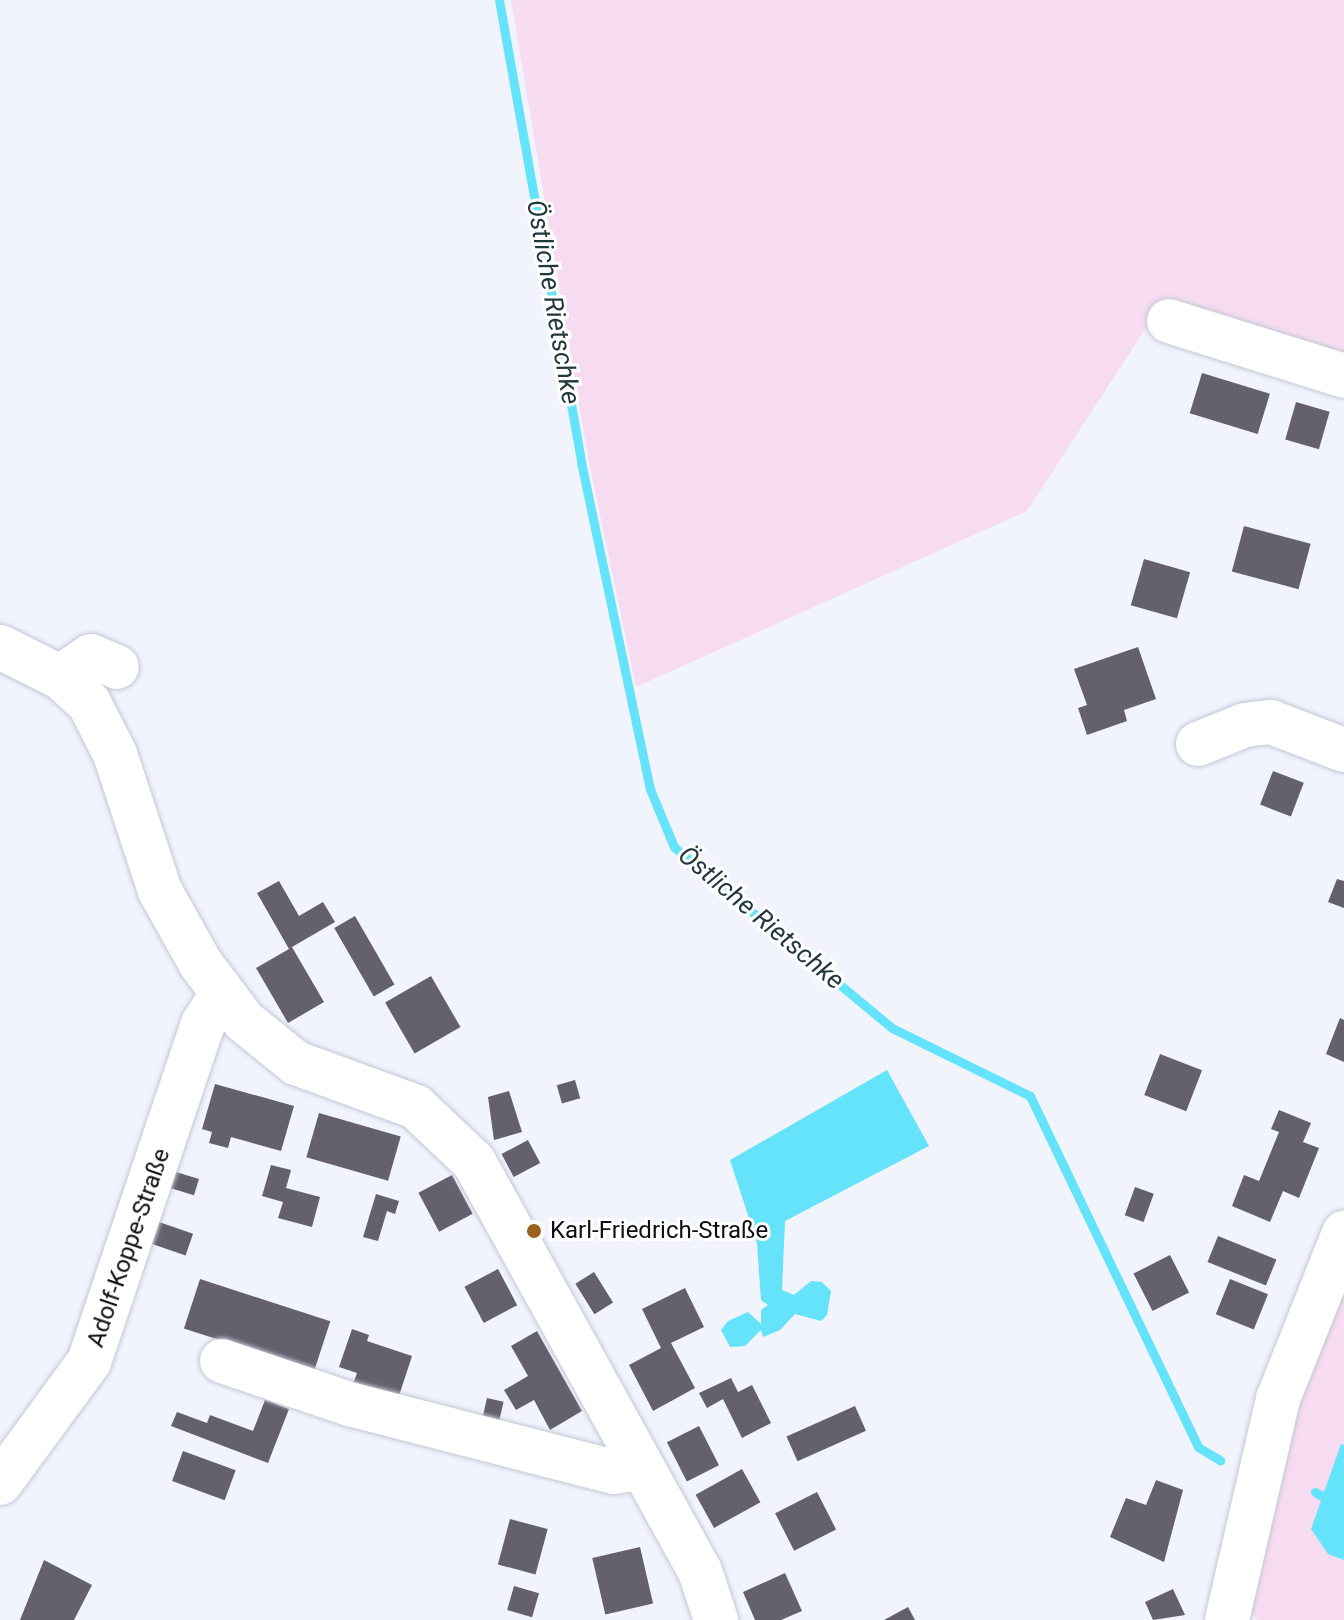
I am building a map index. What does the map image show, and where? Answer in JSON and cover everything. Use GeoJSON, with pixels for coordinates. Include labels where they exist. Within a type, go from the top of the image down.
{"type":"FeatureCollection","features":[{"type":"Feature","properties":{"kind":"street"},"geometry":{"type":"LineString","coordinates":[[1169,321],[1344,376]]}},
{"type":"Feature","properties":{"kind":"street"},"geometry":{"type":"LineString","coordinates":[[0,647],[60,677],[102,726],[160,891],[222,994],[296,1063],[393,1097],[455,1138],[474,1162],[700,1571],[716,1620]]}},
{"type":"Feature","properties":{"kind":"street"},"geometry":{"type":"LineString","coordinates":[[60,677],[91,656],[117,667]]}},
{"type":"Feature","properties":{"kind":"street"},"geometry":{"type":"LineString","coordinates":[[1198,744],[1245,725],[1271,722],[1344,750]]}},
{"type":"Feature","properties":{"kind":"street","name":"Adolf-Koppe-Straße"},"geometry":{"type":"LineString","coordinates":[[0,1483],[89,1362],[203,1024],[222,994]]}},
{"type":"Feature","properties":{"kind":"street"},"geometry":{"type":"LineString","coordinates":[[1227,1620],[1278,1399],[1344,1233]]}},
{"type":"Feature","properties":{"kind":"street"},"geometry":{"type":"LineString","coordinates":[[222,1361],[353,1405],[614,1472],[642,1467]]}},
{"type":"Feature","properties":{"kind":"shaded area"},"geometry":{"type":"Polygon","coordinates":[[[511,0],[1344,0],[1344,364],[1159,308],[1027,511],[636,687],[588,457],[511,0]]]}},
{"type":"Feature","properties":{"kind":"shaded area"},"geometry":{"type":"Polygon","coordinates":[[[1344,1264],[1344,1620],[1257,1620],[1242,1597],[1263,1506],[1344,1264]]]}},
{"type":"Feature","properties":{"kind":"water"},"geometry":{"type":"Polygon","coordinates":[[[887,1070],[929,1146],[785,1221],[782,1290],[794,1295],[811,1281],[822,1282],[831,1291],[827,1315],[821,1321],[795,1314],[780,1330],[763,1337],[761,1330],[745,1346],[730,1347],[721,1330],[728,1321],[748,1312],[761,1324],[761,1310],[768,1305],[761,1300],[757,1243],[730,1160],[887,1070]]]}},
{"type":"Feature","properties":{"kind":"water"},"geometry":{"type":"Polygon","coordinates":[[[1341,1444],[1344,1445],[1344,1560],[1328,1554],[1311,1529],[1341,1444]]]}},
{"type":"Feature","properties":{"kind":"building"},"geometry":{"type":"Polygon","coordinates":[[[1202,373],[1270,394],[1258,434],[1190,413],[1202,373]]]}},
{"type":"Feature","properties":{"kind":"building"},"geometry":{"type":"Polygon","coordinates":[[[1296,402],[1330,412],[1319,449],[1285,439],[1296,402]]]}},
{"type":"Feature","properties":{"kind":"building"},"geometry":{"type":"Polygon","coordinates":[[[1244,526],[1311,544],[1298,589],[1232,571],[1244,526]]]}},
{"type":"Feature","properties":{"kind":"building"},"geometry":{"type":"Polygon","coordinates":[[[1144,559],[1190,572],[1177,618],[1131,605],[1144,559]]]}},
{"type":"Feature","properties":{"kind":"building"},"geometry":{"type":"Polygon","coordinates":[[[1138,647],[1156,699],[1124,710],[1127,721],[1087,735],[1078,708],[1087,705],[1074,669],[1138,647]]]}},
{"type":"Feature","properties":{"kind":"building"},"geometry":{"type":"Polygon","coordinates":[[[1273,771],[1304,783],[1291,816],[1260,805],[1273,771]]]}},
{"type":"Feature","properties":{"kind":"building"},"geometry":{"type":"Polygon","coordinates":[[[1337,879],[1344,881],[1344,908],[1328,902],[1337,879]]]}},
{"type":"Feature","properties":{"kind":"building"},"geometry":{"type":"Polygon","coordinates":[[[279,881],[299,916],[323,902],[335,922],[292,947],[324,1002],[288,1023],[256,968],[289,949],[257,893],[279,881]]]}},
{"type":"Feature","properties":{"kind":"building"},"geometry":{"type":"Polygon","coordinates":[[[355,916],[394,984],[374,996],[334,928],[355,916]]]}},
{"type":"Feature","properties":{"kind":"building"},"geometry":{"type":"Polygon","coordinates":[[[431,976],[460,1027],[415,1054],[385,1003],[431,976]]]}},
{"type":"Feature","properties":{"kind":"building"},"geometry":{"type":"Polygon","coordinates":[[[1340,1018],[1344,1020],[1344,1062],[1326,1054],[1340,1018]]]}},
{"type":"Feature","properties":{"kind":"building"},"geometry":{"type":"Polygon","coordinates":[[[1160,1054],[1202,1070],[1186,1111],[1144,1095],[1160,1054]]]}},
{"type":"Feature","properties":{"kind":"building"},"geometry":{"type":"Polygon","coordinates":[[[575,1080],[580,1098],[562,1104],[557,1085],[575,1080]]]}},
{"type":"Feature","properties":{"kind":"building"},"geometry":{"type":"Polygon","coordinates":[[[215,1084],[294,1106],[281,1151],[231,1137],[228,1148],[209,1143],[212,1132],[202,1129],[215,1084]]]}},
{"type":"Feature","properties":{"kind":"building"},"geometry":{"type":"Polygon","coordinates":[[[509,1091],[522,1132],[494,1140],[488,1097],[509,1091]]]}},
{"type":"Feature","properties":{"kind":"building"},"geometry":{"type":"Polygon","coordinates":[[[1279,1110],[1311,1123],[1303,1142],[1319,1148],[1299,1198],[1283,1191],[1270,1222],[1232,1206],[1244,1175],[1259,1181],[1279,1132],[1271,1129],[1279,1110]]]}},
{"type":"Feature","properties":{"kind":"building"},"geometry":{"type":"Polygon","coordinates":[[[319,1113],[401,1136],[388,1181],[306,1157],[319,1113]]]}},
{"type":"Feature","properties":{"kind":"building"},"geometry":{"type":"Polygon","coordinates":[[[528,1140],[540,1163],[514,1177],[502,1154],[528,1140]]]}},
{"type":"Feature","properties":{"kind":"building"},"geometry":{"type":"Polygon","coordinates":[[[271,1165],[291,1170],[286,1188],[320,1197],[312,1227],[278,1218],[283,1202],[262,1196],[271,1165]]]}},
{"type":"Feature","properties":{"kind":"building"},"geometry":{"type":"Polygon","coordinates":[[[176,1172],[199,1179],[194,1195],[171,1188],[176,1172]]]}},
{"type":"Feature","properties":{"kind":"building"},"geometry":{"type":"Polygon","coordinates":[[[452,1175],[473,1214],[439,1232],[418,1193],[452,1175]]]}},
{"type":"Feature","properties":{"kind":"building"},"geometry":{"type":"Polygon","coordinates":[[[1135,1187],[1154,1194],[1144,1222],[1125,1215],[1135,1187]]]}},
{"type":"Feature","properties":{"kind":"building"},"geometry":{"type":"Polygon","coordinates":[[[376,1194],[399,1201],[395,1214],[387,1211],[378,1241],[363,1237],[376,1194]]]}},
{"type":"Feature","properties":{"kind":"building"},"geometry":{"type":"Polygon","coordinates":[[[159,1222],[193,1234],[186,1255],[152,1244],[159,1222]]]}},
{"type":"Feature","properties":{"kind":"building"},"geometry":{"type":"Polygon","coordinates":[[[1218,1236],[1276,1260],[1266,1286],[1208,1262],[1218,1236]]]}},
{"type":"Feature","properties":{"kind":"building"},"geometry":{"type":"Polygon","coordinates":[[[1170,1255],[1189,1292],[1153,1311],[1133,1274],[1170,1255]]]}},
{"type":"Feature","properties":{"kind":"building"},"geometry":{"type":"Polygon","coordinates":[[[498,1269],[517,1305],[484,1323],[464,1287],[498,1269]]]}},
{"type":"Feature","properties":{"kind":"building"},"geometry":{"type":"Polygon","coordinates":[[[594,1272],[613,1303],[594,1314],[575,1284],[594,1272]]]}},
{"type":"Feature","properties":{"kind":"building"},"geometry":{"type":"Polygon","coordinates":[[[200,1279],[330,1321],[314,1371],[184,1328],[200,1279]]]}},
{"type":"Feature","properties":{"kind":"building"},"geometry":{"type":"Polygon","coordinates":[[[1230,1279],[1268,1294],[1254,1330],[1216,1314],[1230,1279]]]}},
{"type":"Feature","properties":{"kind":"building"},"geometry":{"type":"Polygon","coordinates":[[[685,1288],[704,1327],[671,1343],[695,1388],[653,1411],[629,1365],[661,1348],[642,1309],[685,1288]]]}},
{"type":"Feature","properties":{"kind":"building"},"geometry":{"type":"Polygon","coordinates":[[[352,1329],[369,1335],[367,1341],[412,1356],[398,1399],[353,1384],[357,1373],[339,1367],[352,1329]]]}},
{"type":"Feature","properties":{"kind":"building"},"geometry":{"type":"Polygon","coordinates":[[[537,1331],[582,1411],[550,1430],[534,1400],[516,1410],[504,1390],[528,1376],[511,1346],[537,1331]]]}},
{"type":"Feature","properties":{"kind":"building"},"geometry":{"type":"Polygon","coordinates":[[[731,1378],[738,1392],[752,1385],[771,1423],[742,1438],[723,1399],[707,1408],[699,1393],[731,1378]]]}},
{"type":"Feature","properties":{"kind":"building"},"geometry":{"type":"Polygon","coordinates":[[[487,1398],[504,1402],[498,1425],[482,1421],[487,1398]]]}},
{"type":"Feature","properties":{"kind":"building"},"geometry":{"type":"Polygon","coordinates":[[[265,1400],[289,1409],[268,1463],[171,1426],[177,1412],[207,1423],[210,1415],[253,1431],[265,1400]]]}},
{"type":"Feature","properties":{"kind":"building"},"geometry":{"type":"Polygon","coordinates":[[[855,1406],[866,1431],[797,1461],[786,1437],[855,1406]]]}},
{"type":"Feature","properties":{"kind":"building"},"geometry":{"type":"Polygon","coordinates":[[[699,1426],[719,1465],[687,1482],[667,1442],[699,1426]]]}},
{"type":"Feature","properties":{"kind":"building"},"geometry":{"type":"Polygon","coordinates":[[[183,1451],[236,1470],[225,1500],[172,1481],[183,1451]]]}},
{"type":"Feature","properties":{"kind":"building"},"geometry":{"type":"Polygon","coordinates":[[[742,1469],[760,1502],[714,1528],[696,1495],[742,1469]]]}},
{"type":"Feature","properties":{"kind":"building"},"geometry":{"type":"Polygon","coordinates":[[[1156,1480],[1183,1490],[1164,1562],[1110,1537],[1126,1498],[1146,1505],[1156,1480]]]}},
{"type":"Feature","properties":{"kind":"building"},"geometry":{"type":"Polygon","coordinates":[[[817,1492],[836,1529],[794,1551],[775,1513],[817,1492]]]}},
{"type":"Feature","properties":{"kind":"building"},"geometry":{"type":"Polygon","coordinates":[[[510,1519],[548,1529],[536,1574],[498,1564],[510,1519]]]}},
{"type":"Feature","properties":{"kind":"building"},"geometry":{"type":"Polygon","coordinates":[[[640,1547],[653,1604],[605,1615],[592,1558],[640,1547]]]}},
{"type":"Feature","properties":{"kind":"building"},"geometry":{"type":"Polygon","coordinates":[[[44,1560],[92,1585],[74,1620],[20,1620],[44,1560]]]}},
{"type":"Feature","properties":{"kind":"building"},"geometry":{"type":"Polygon","coordinates":[[[785,1573],[802,1611],[781,1620],[755,1620],[743,1592],[785,1573]]]}},
{"type":"Feature","properties":{"kind":"building"},"geometry":{"type":"Polygon","coordinates":[[[514,1586],[539,1593],[532,1617],[507,1610],[514,1586]]]}},
{"type":"Feature","properties":{"kind":"building"},"geometry":{"type":"Polygon","coordinates":[[[1173,1589],[1185,1615],[1153,1620],[1145,1602],[1173,1589]]]}},
{"type":"Feature","properties":{"kind":"building"},"geometry":{"type":"Polygon","coordinates":[[[908,1607],[915,1620],[884,1620],[908,1607]]]}},
{"type":"Feature","properties":{"kind":"waterway","name":"Östliche Rietschke"},"geometry":{"type":"LineString","coordinates":[[499,0],[581,462],[650,789],[674,847],[892,1028],[1030,1096],[1198,1447],[1220,1460]]}},
{"type":"Feature","properties":{"kind":"waterway","name":"Östliche Rietschke"},"geometry":{"type":"LineString","coordinates":[[1315,1492],[1344,1508]]}},
{"type":"Feature","properties":{"kind":"place","name":"Karl-Friedrich-Straße"},"geometry":{"type":"Point","coordinates":[534,1231]}}]}
